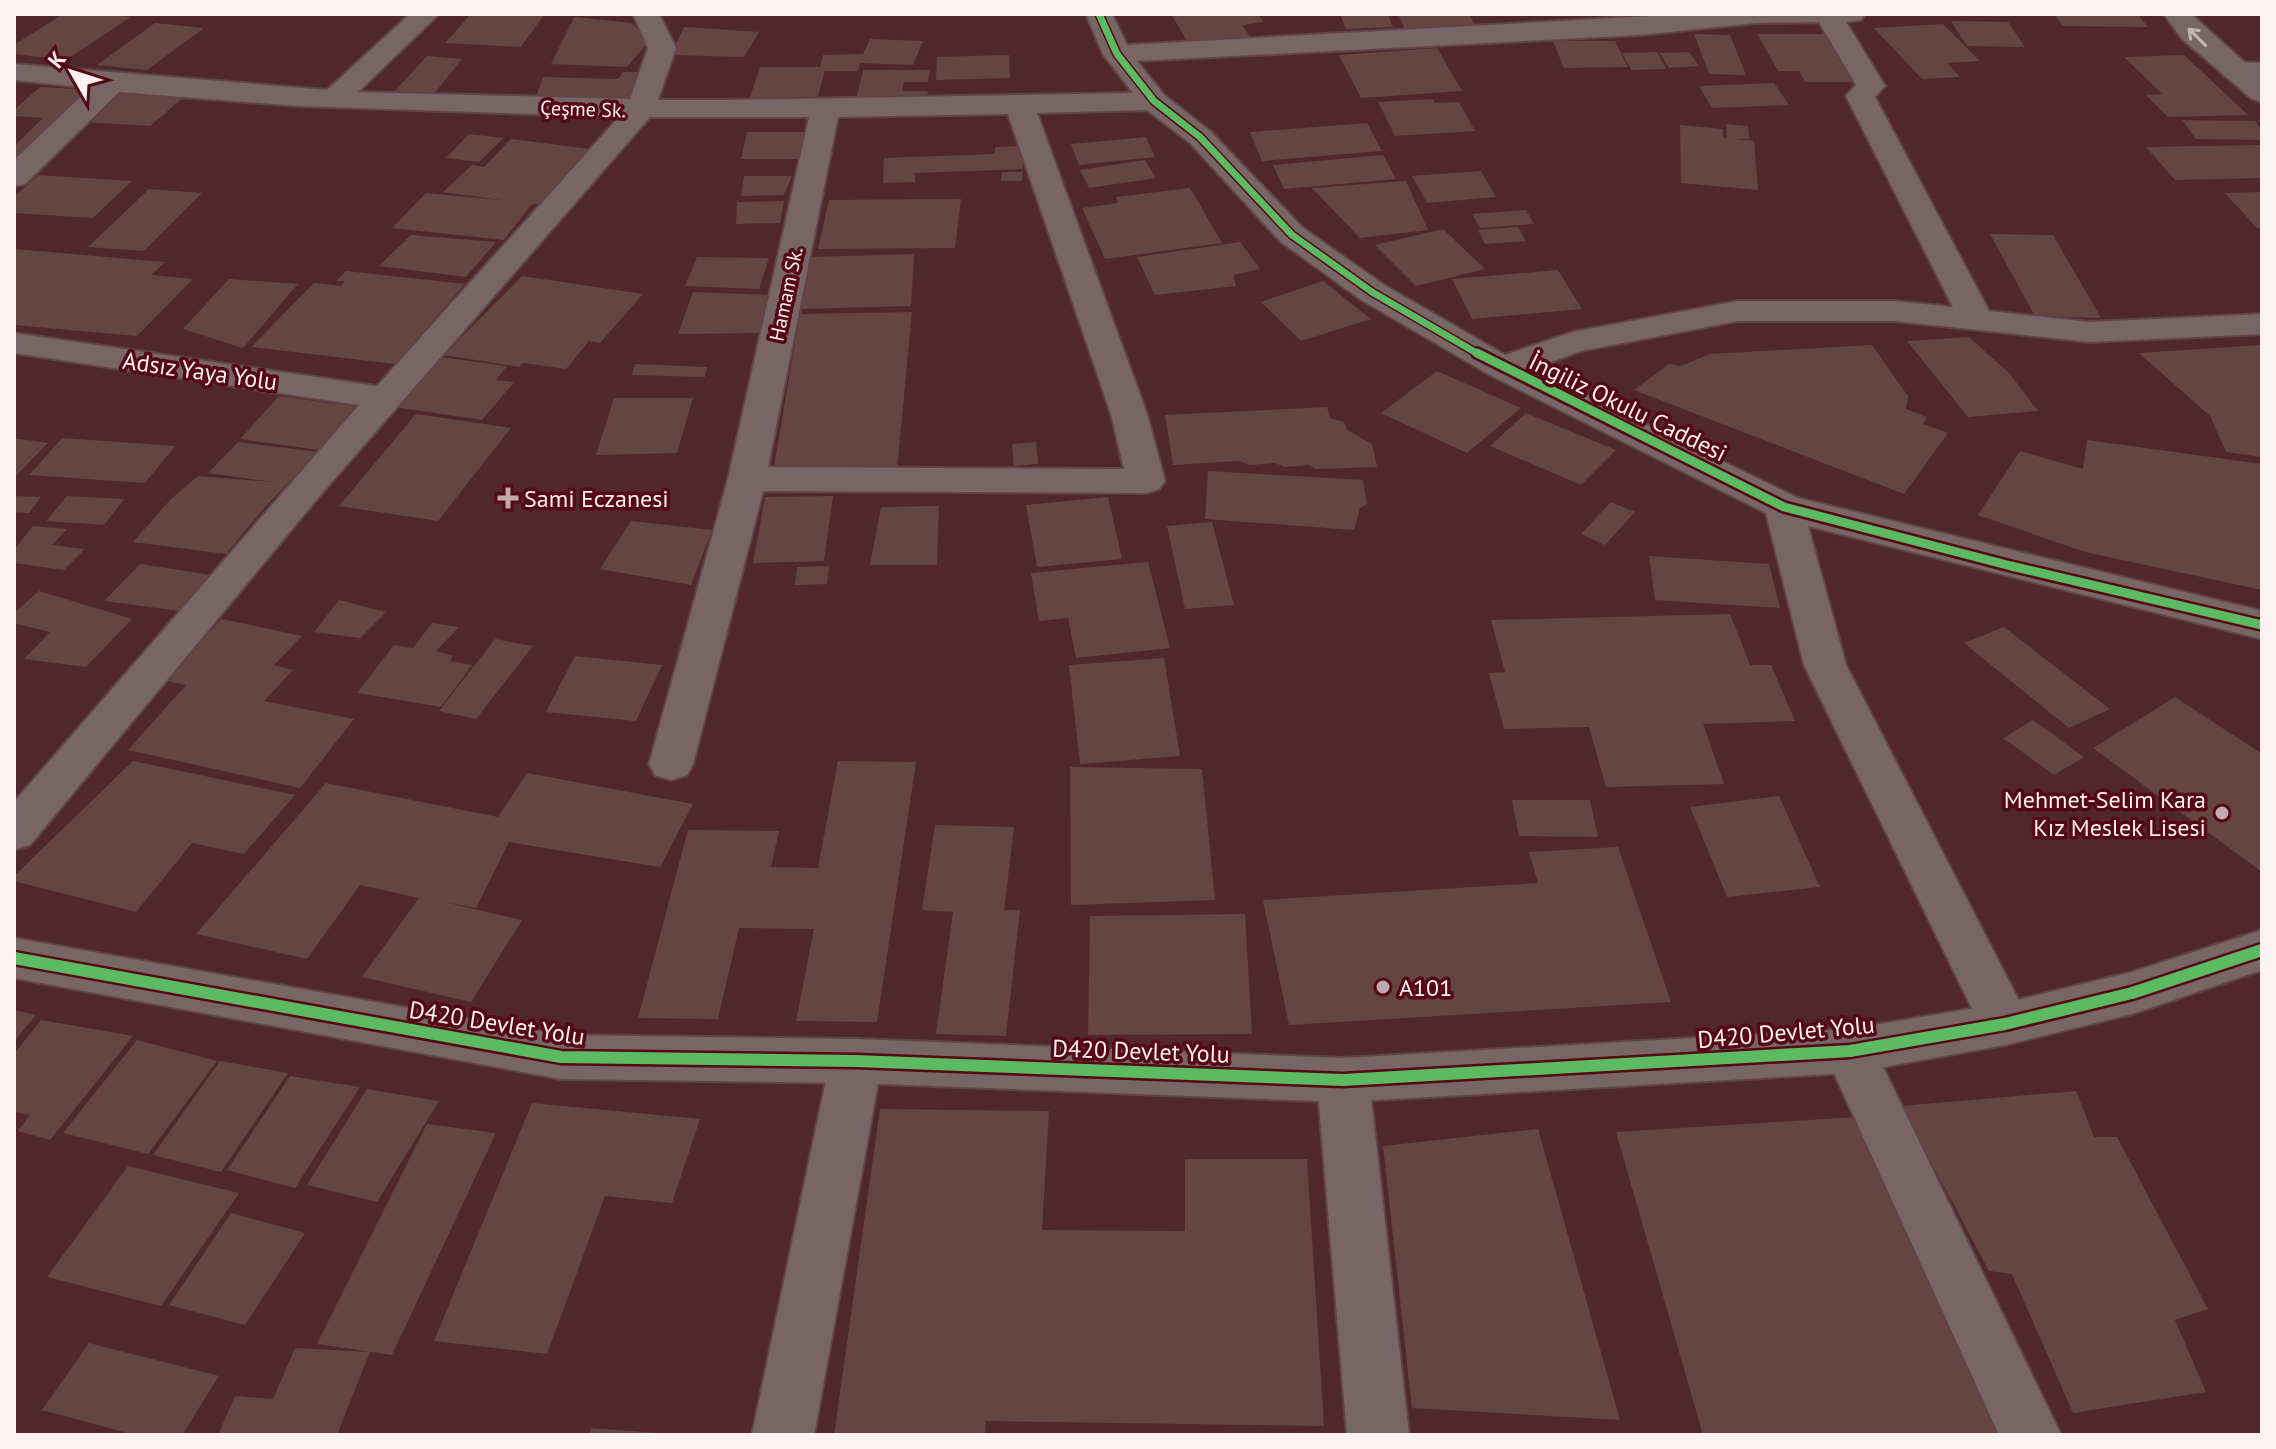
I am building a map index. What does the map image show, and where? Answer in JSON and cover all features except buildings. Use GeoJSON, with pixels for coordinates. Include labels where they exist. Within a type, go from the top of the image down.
{"type":"FeatureCollection","features":[{"type":"Feature","properties":{"kind":"street"},"geometry":{"type":"LineString","coordinates":[[334,99],[426,14]]}},
{"type":"Feature","properties":{"kind":"street"},"geometry":{"type":"LineString","coordinates":[[14,833],[385,398],[640,111],[662,48],[646,14]]}},
{"type":"Feature","properties":{"kind":"street","name":"İngiliz Okulu Caddesi"},"geometry":{"type":"LineString","coordinates":[[1099,14],[1117,54],[1154,101],[1200,137],[1292,235],[1372,292],[1502,368],[1784,507],[2011,566],[2262,625]]}},
{"type":"Feature","properties":{"kind":"street"},"geometry":{"type":"LineString","coordinates":[[1117,54],[1640,27],[1756,15],[1852,14]]}},
{"type":"Feature","properties":{"kind":"street"},"geometry":{"type":"LineString","coordinates":[[2177,14],[2192,33],[2262,93]]}},
{"type":"Feature","properties":{"kind":"street"},"geometry":{"type":"LineString","coordinates":[[1828,15],[1871,86],[1860,96],[1975,317]]}},
{"type":"Feature","properties":{"kind":"street"},"geometry":{"type":"LineString","coordinates":[[2234,70],[2262,71]]}},
{"type":"Feature","properties":{"kind":"street","name":"Çeşme Sk."},"geometry":{"type":"LineString","coordinates":[[14,72],[334,99],[640,111],[1154,101]]}},
{"type":"Feature","properties":{"kind":"street"},"geometry":{"type":"LineString","coordinates":[[14,177],[113,82]]}},
{"type":"Feature","properties":{"kind":"street"},"geometry":{"type":"LineString","coordinates":[[747,479],[1146,481],[1129,414],[1020,105]]}},
{"type":"Feature","properties":{"kind":"street","name":"Hamam Sk."},"geometry":{"type":"LineString","coordinates":[[671,764],[747,479],[825,109]]}},
{"type":"Feature","properties":{"kind":"street"},"geometry":{"type":"LineString","coordinates":[[1502,368],[1573,342],[1738,311],[1894,311],[1975,317],[2090,332],[2262,324]]}},
{"type":"Feature","properties":{"kind":"street","name":"Adsız Yaya Yolu"},"geometry":{"type":"LineString","coordinates":[[14,343],[385,398]]}},
{"type":"Feature","properties":{"kind":"street"},"geometry":{"type":"LineString","coordinates":[[1784,507],[1825,665],[2005,1024]]}},
{"type":"Feature","properties":{"kind":"street","name":"D420 Devlet Yolu"},"geometry":{"type":"LineString","coordinates":[[14,958],[561,1057],[856,1061],[1343,1080],[1850,1051],[2005,1024],[2132,993],[2262,950]]}},
{"type":"Feature","properties":{"kind":"street"},"geometry":{"type":"LineString","coordinates":[[1850,1051],[2030,1435]]}},
{"type":"Feature","properties":{"kind":"street"},"geometry":{"type":"LineString","coordinates":[[783,1435],[856,1061]]}},
{"type":"Feature","properties":{"kind":"street"},"geometry":{"type":"LineString","coordinates":[[1343,1080],[1378,1435]]}},
{"type":"Feature","properties":{"kind":"cycle path"},"geometry":{"type":"LineString","coordinates":[[1099,14],[1117,54],[1154,101],[1200,137],[1292,235],[1372,292],[1502,368],[1784,507],[2011,566],[2262,625]]}},
{"type":"Feature","properties":{"kind":"cycle path"},"geometry":{"type":"LineString","coordinates":[[14,958],[561,1057],[856,1061],[1343,1080],[1850,1051],[2005,1024],[2132,993],[2262,950]]}},
{"type":"Feature","properties":{"kind":"place","name":"Sami Eczanesi"},"geometry":{"type":"Point","coordinates":[508,498]}},
{"type":"Feature","properties":{"kind":"place","name":"Mehmet-Selim Kara Kız Meslek Lisesi"},"geometry":{"type":"Point","coordinates":[2222,813]}},
{"type":"Feature","properties":{"kind":"place","name":"A101"},"geometry":{"type":"Point","coordinates":[1383,987]}}]}
